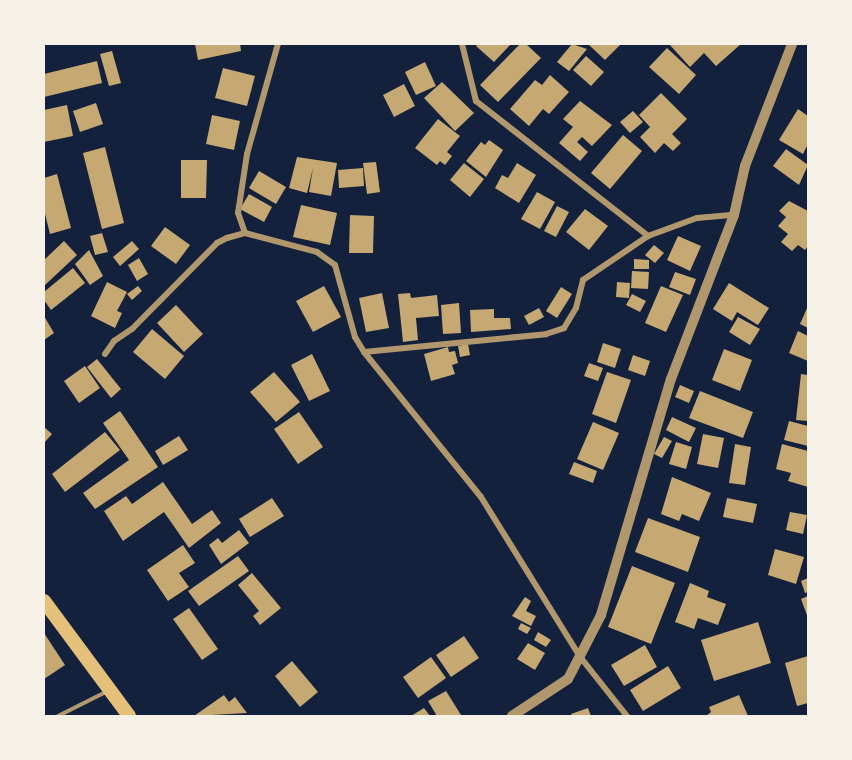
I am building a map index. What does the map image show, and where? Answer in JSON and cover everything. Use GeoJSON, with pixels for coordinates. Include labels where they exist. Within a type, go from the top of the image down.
{"type":"FeatureCollection","features":[{"type":"Feature","properties":{"kind":"main road"},"geometry":{"type":"LineString","coordinates":[[44,602],[129,717]]}},
{"type":"Feature","properties":{"kind":"street"},"geometry":{"type":"LineString","coordinates":[[245,233],[238,213],[247,154],[278,44]]}},
{"type":"Feature","properties":{"kind":"street"},"geometry":{"type":"LineString","coordinates":[[462,44],[476,101],[648,236]]}},
{"type":"Feature","properties":{"kind":"street"},"geometry":{"type":"LineString","coordinates":[[512,717],[568,679],[581,658],[601,615],[671,379],[734,215],[745,165],[792,44]]}},
{"type":"Feature","properties":{"kind":"street"},"geometry":{"type":"LineString","coordinates":[[364,352],[546,334],[564,328],[576,308],[583,280],[648,236],[697,218],[734,215]]}},
{"type":"Feature","properties":{"kind":"street"},"geometry":{"type":"LineString","coordinates":[[105,354],[114,341],[132,328],[217,243],[245,233],[317,252],[335,266],[355,337],[364,352],[481,497],[581,658],[627,717]]}},
{"type":"Feature","properties":{"kind":"lane"},"geometry":{"type":"LineString","coordinates":[[58,717],[110,690]]}},
{"type":"Feature","properties":{"kind":"building"},"geometry":{"type":"Polygon","coordinates":[[[195,44],[240,44],[241,51],[198,60],[195,44]]]}},
{"type":"Feature","properties":{"kind":"building"},"geometry":{"type":"Polygon","coordinates":[[[478,44],[511,44],[494,62],[476,46],[478,44]]]}},
{"type":"Feature","properties":{"kind":"building"},"geometry":{"type":"Polygon","coordinates":[[[520,44],[526,44],[541,58],[498,102],[480,85],[520,44]]]}},
{"type":"Feature","properties":{"kind":"building"},"geometry":{"type":"Polygon","coordinates":[[[572,44],[587,49],[569,71],[557,62],[572,44]]]}},
{"type":"Feature","properties":{"kind":"building"},"geometry":{"type":"Polygon","coordinates":[[[588,44],[618,44],[620,45],[605,60],[588,44]]]}},
{"type":"Feature","properties":{"kind":"building"},"geometry":{"type":"Polygon","coordinates":[[[669,44],[741,44],[716,66],[704,53],[690,67],[669,44]]]}},
{"type":"Feature","properties":{"kind":"building"},"geometry":{"type":"Polygon","coordinates":[[[667,48],[696,75],[679,94],[649,67],[667,48]]]}},
{"type":"Feature","properties":{"kind":"building"},"geometry":{"type":"Polygon","coordinates":[[[112,51],[121,83],[109,86],[100,54],[112,51]]]}},
{"type":"Feature","properties":{"kind":"building"},"geometry":{"type":"Polygon","coordinates":[[[586,56],[604,72],[591,86],[573,70],[586,56]]]}},
{"type":"Feature","properties":{"kind":"building"},"geometry":{"type":"Polygon","coordinates":[[[97,61],[102,83],[44,97],[44,74],[97,61]]]}},
{"type":"Feature","properties":{"kind":"building"},"geometry":{"type":"Polygon","coordinates":[[[425,62],[436,86],[416,95],[405,72],[425,62]]]}},
{"type":"Feature","properties":{"kind":"building"},"geometry":{"type":"Polygon","coordinates":[[[223,68],[255,76],[247,106],[215,98],[223,68]]]}},
{"type":"Feature","properties":{"kind":"building"},"geometry":{"type":"Polygon","coordinates":[[[550,75],[569,92],[549,114],[543,109],[529,126],[510,109],[535,80],[542,85],[550,75]]]}},
{"type":"Feature","properties":{"kind":"building"},"geometry":{"type":"Polygon","coordinates":[[[442,82],[474,113],[455,131],[424,98],[442,82]]]}},
{"type":"Feature","properties":{"kind":"building"},"geometry":{"type":"Polygon","coordinates":[[[404,84],[415,106],[394,117],[383,95],[404,84]]]}},
{"type":"Feature","properties":{"kind":"building"},"geometry":{"type":"Polygon","coordinates":[[[661,93],[687,119],[672,134],[681,143],[673,151],[664,143],[655,153],[640,137],[650,127],[639,115],[661,93]]]}},
{"type":"Feature","properties":{"kind":"building"},"geometry":{"type":"Polygon","coordinates":[[[580,101],[612,125],[592,146],[582,137],[577,142],[588,152],[580,161],[559,143],[573,127],[563,119],[580,101]]]}},
{"type":"Feature","properties":{"kind":"building"},"geometry":{"type":"Polygon","coordinates":[[[96,103],[103,124],[80,132],[73,111],[96,103]]]}},
{"type":"Feature","properties":{"kind":"building"},"geometry":{"type":"Polygon","coordinates":[[[67,105],[73,136],[44,142],[44,110],[67,105]]]}},
{"type":"Feature","properties":{"kind":"building"},"geometry":{"type":"Polygon","coordinates":[[[798,109],[808,116],[808,144],[803,154],[779,140],[798,109]]]}},
{"type":"Feature","properties":{"kind":"building"},"geometry":{"type":"Polygon","coordinates":[[[633,111],[643,122],[630,133],[620,122],[633,111]]]}},
{"type":"Feature","properties":{"kind":"building"},"geometry":{"type":"Polygon","coordinates":[[[212,115],[240,121],[234,150],[206,144],[212,115]]]}},
{"type":"Feature","properties":{"kind":"building"},"geometry":{"type":"Polygon","coordinates":[[[438,119],[460,136],[447,152],[452,156],[445,165],[440,161],[437,165],[415,148],[438,119]]]}},
{"type":"Feature","properties":{"kind":"building"},"geometry":{"type":"Polygon","coordinates":[[[623,135],[642,151],[610,189],[591,173],[623,135]]]}},
{"type":"Feature","properties":{"kind":"building"},"geometry":{"type":"Polygon","coordinates":[[[489,140],[503,150],[486,177],[466,161],[481,142],[485,145],[489,140]]]}},
{"type":"Feature","properties":{"kind":"building"},"geometry":{"type":"Polygon","coordinates":[[[105,147],[124,223],[102,229],[83,153],[105,147]]]}},
{"type":"Feature","properties":{"kind":"building"},"geometry":{"type":"Polygon","coordinates":[[[786,149],[808,165],[799,185],[773,166],[786,149]]]}},
{"type":"Feature","properties":{"kind":"building"},"geometry":{"type":"Polygon","coordinates":[[[297,157],[337,163],[331,196],[309,192],[313,168],[307,193],[289,188],[297,157]]]}},
{"type":"Feature","properties":{"kind":"building"},"geometry":{"type":"Polygon","coordinates":[[[181,160],[207,160],[206,198],[181,198],[181,160]]]}},
{"type":"Feature","properties":{"kind":"building"},"geometry":{"type":"Polygon","coordinates":[[[376,162],[380,192],[367,194],[363,163],[376,162]]]}},
{"type":"Feature","properties":{"kind":"building"},"geometry":{"type":"Polygon","coordinates":[[[464,163],[484,179],[470,197],[450,180],[464,163]]]}},
{"type":"Feature","properties":{"kind":"building"},"geometry":{"type":"Polygon","coordinates":[[[517,163],[536,175],[519,203],[495,188],[502,175],[508,178],[517,163]]]}},
{"type":"Feature","properties":{"kind":"building"},"geometry":{"type":"Polygon","coordinates":[[[363,168],[364,186],[339,188],[338,170],[363,168]]]}},
{"type":"Feature","properties":{"kind":"building"},"geometry":{"type":"Polygon","coordinates":[[[259,171],[286,187],[276,204],[249,188],[259,171]]]}},
{"type":"Feature","properties":{"kind":"building"},"geometry":{"type":"Polygon","coordinates":[[[57,174],[71,228],[50,234],[44,210],[44,178],[57,174]]]}},
{"type":"Feature","properties":{"kind":"building"},"geometry":{"type":"Polygon","coordinates":[[[537,192],[555,202],[540,229],[521,219],[537,192]]]}},
{"type":"Feature","properties":{"kind":"building"},"geometry":{"type":"Polygon","coordinates":[[[249,194],[272,207],[264,222],[240,209],[249,194]]]}},
{"type":"Feature","properties":{"kind":"building"},"geometry":{"type":"Polygon","coordinates":[[[789,201],[808,211],[808,246],[805,250],[798,245],[792,251],[781,242],[788,234],[778,226],[786,217],[779,211],[789,201]]]}},
{"type":"Feature","properties":{"kind":"building"},"geometry":{"type":"Polygon","coordinates":[[[301,205],[337,213],[330,245],[293,237],[301,205]]]}},
{"type":"Feature","properties":{"kind":"building"},"geometry":{"type":"Polygon","coordinates":[[[557,206],[569,212],[556,237],[544,231],[557,206]]]}},
{"type":"Feature","properties":{"kind":"building"},"geometry":{"type":"Polygon","coordinates":[[[585,209],[608,226],[589,250],[566,232],[585,209]]]}},
{"type":"Feature","properties":{"kind":"building"},"geometry":{"type":"Polygon","coordinates":[[[350,215],[374,216],[373,253],[349,253],[350,215]]]}},
{"type":"Feature","properties":{"kind":"building"},"geometry":{"type":"Polygon","coordinates":[[[165,227],[190,245],[176,264],[151,246],[165,227]]]}},
{"type":"Feature","properties":{"kind":"building"},"geometry":{"type":"Polygon","coordinates":[[[102,233],[108,252],[95,255],[90,236],[102,233]]]}},
{"type":"Feature","properties":{"kind":"building"},"geometry":{"type":"Polygon","coordinates":[[[678,236],[701,246],[690,271],[667,260],[678,236]]]}},
{"type":"Feature","properties":{"kind":"building"},"geometry":{"type":"Polygon","coordinates":[[[64,241],[77,255],[44,286],[44,260],[64,241]]]}},
{"type":"Feature","properties":{"kind":"building"},"geometry":{"type":"Polygon","coordinates":[[[132,241],[139,249],[120,266],[113,257],[132,241]]]}},
{"type":"Feature","properties":{"kind":"building"},"geometry":{"type":"Polygon","coordinates":[[[654,245],[664,253],[655,263],[645,255],[654,245]]]}},
{"type":"Feature","properties":{"kind":"building"},"geometry":{"type":"Polygon","coordinates":[[[89,250],[103,276],[90,285],[75,264],[89,250]]]}},
{"type":"Feature","properties":{"kind":"building"},"geometry":{"type":"Polygon","coordinates":[[[139,258],[148,274],[137,281],[128,265],[139,258]]]}},
{"type":"Feature","properties":{"kind":"building"},"geometry":{"type":"Polygon","coordinates":[[[634,259],[649,260],[649,269],[634,269],[634,259]]]}},
{"type":"Feature","properties":{"kind":"building"},"geometry":{"type":"Polygon","coordinates":[[[73,268],[85,283],[51,310],[44,300],[44,292],[73,268]]]}},
{"type":"Feature","properties":{"kind":"building"},"geometry":{"type":"Polygon","coordinates":[[[632,271],[649,272],[648,289],[631,288],[632,271]]]}},
{"type":"Feature","properties":{"kind":"building"},"geometry":{"type":"Polygon","coordinates":[[[675,272],[696,279],[690,295],[669,287],[675,272]]]}},
{"type":"Feature","properties":{"kind":"building"},"geometry":{"type":"Polygon","coordinates":[[[107,282],[127,292],[117,311],[122,313],[115,328],[91,316],[107,282]]]}},
{"type":"Feature","properties":{"kind":"building"},"geometry":{"type":"Polygon","coordinates":[[[617,282],[630,283],[629,298],[616,297],[617,282]]]}},
{"type":"Feature","properties":{"kind":"building"},"geometry":{"type":"Polygon","coordinates":[[[729,283],[769,308],[758,325],[737,312],[732,321],[713,309],[729,283]]]}},
{"type":"Feature","properties":{"kind":"building"},"geometry":{"type":"Polygon","coordinates":[[[138,286],[142,291],[132,300],[127,294],[138,286]]]}},
{"type":"Feature","properties":{"kind":"building"},"geometry":{"type":"Polygon","coordinates":[[[324,286],[341,317],[313,332],[296,301],[324,286]]]}},
{"type":"Feature","properties":{"kind":"building"},"geometry":{"type":"Polygon","coordinates":[[[661,286],[683,295],[666,332],[645,323],[661,286]]]}},
{"type":"Feature","properties":{"kind":"building"},"geometry":{"type":"Polygon","coordinates":[[[561,287],[572,294],[557,318],[546,311],[561,287]]]}},
{"type":"Feature","properties":{"kind":"building"},"geometry":{"type":"Polygon","coordinates":[[[382,293],[389,328],[366,332],[359,298],[382,293]]]}},
{"type":"Feature","properties":{"kind":"building"},"geometry":{"type":"Polygon","coordinates":[[[410,293],[411,298],[437,295],[439,316],[416,318],[418,340],[403,342],[398,294],[410,293]]]}},
{"type":"Feature","properties":{"kind":"building"},"geometry":{"type":"Polygon","coordinates":[[[632,294],[646,301],[640,312],[626,305],[632,294]]]}},
{"type":"Feature","properties":{"kind":"building"},"geometry":{"type":"Polygon","coordinates":[[[459,303],[461,333],[443,334],[441,305],[459,303]]]}},
{"type":"Feature","properties":{"kind":"building"},"geometry":{"type":"Polygon","coordinates":[[[176,305],[203,334],[184,352],[157,323],[176,305]]]}},
{"type":"Feature","properties":{"kind":"building"},"geometry":{"type":"Polygon","coordinates":[[[808,306],[808,328],[800,324],[808,306]]]}},
{"type":"Feature","properties":{"kind":"building"},"geometry":{"type":"Polygon","coordinates":[[[539,308],[544,317],[529,325],[524,316],[539,308]]]}},
{"type":"Feature","properties":{"kind":"building"},"geometry":{"type":"Polygon","coordinates":[[[494,309],[494,318],[510,318],[511,329],[471,332],[470,310],[494,309]]]}},
{"type":"Feature","properties":{"kind":"building"},"geometry":{"type":"Polygon","coordinates":[[[44,316],[54,333],[44,340],[44,316]]]}},
{"type":"Feature","properties":{"kind":"building"},"geometry":{"type":"Polygon","coordinates":[[[738,317],[760,329],[750,345],[729,332],[738,317]]]}},
{"type":"Feature","properties":{"kind":"building"},"geometry":{"type":"Polygon","coordinates":[[[152,329],[184,356],[165,379],[133,352],[152,329]]]}},
{"type":"Feature","properties":{"kind":"building"},"geometry":{"type":"Polygon","coordinates":[[[798,331],[808,336],[808,361],[789,353],[798,331]]]}},
{"type":"Feature","properties":{"kind":"building"},"geometry":{"type":"Polygon","coordinates":[[[603,343],[621,349],[615,368],[597,362],[603,343]]]}},
{"type":"Feature","properties":{"kind":"building"},"geometry":{"type":"Polygon","coordinates":[[[468,344],[470,355],[460,357],[458,346],[468,344]]]}},
{"type":"Feature","properties":{"kind":"building"},"geometry":{"type":"Polygon","coordinates":[[[448,347],[449,352],[455,351],[458,363],[452,365],[455,374],[431,381],[424,354],[448,347]]]}},
{"type":"Feature","properties":{"kind":"building"},"geometry":{"type":"Polygon","coordinates":[[[724,349],[752,360],[740,391],[712,380],[724,349]]]}},
{"type":"Feature","properties":{"kind":"building"},"geometry":{"type":"Polygon","coordinates":[[[312,354],[330,391],[309,401],[291,365],[312,354]]]}},
{"type":"Feature","properties":{"kind":"building"},"geometry":{"type":"Polygon","coordinates":[[[633,355],[650,361],[645,376],[628,370],[633,355]]]}},
{"type":"Feature","properties":{"kind":"building"},"geometry":{"type":"Polygon","coordinates":[[[97,359],[121,389],[111,398],[87,367],[97,359]]]}},
{"type":"Feature","properties":{"kind":"building"},"geometry":{"type":"Polygon","coordinates":[[[589,363],[603,368],[598,381],[584,376],[589,363]]]}},
{"type":"Feature","properties":{"kind":"building"},"geometry":{"type":"Polygon","coordinates":[[[85,366],[100,388],[79,403],[64,381],[85,366]]]}},
{"type":"Feature","properties":{"kind":"building"},"geometry":{"type":"Polygon","coordinates":[[[274,372],[300,402],[276,422],[250,392],[274,372]]]}},
{"type":"Feature","properties":{"kind":"building"},"geometry":{"type":"Polygon","coordinates":[[[607,372],[631,380],[616,423],[592,414],[607,372]]]}},
{"type":"Feature","properties":{"kind":"building"},"geometry":{"type":"Polygon","coordinates":[[[801,374],[808,375],[808,421],[796,420],[801,374]]]}},
{"type":"Feature","properties":{"kind":"building"},"geometry":{"type":"Polygon","coordinates":[[[680,385],[694,391],[689,403],[675,397],[680,385]]]}},
{"type":"Feature","properties":{"kind":"building"},"geometry":{"type":"Polygon","coordinates":[[[700,391],[753,412],[743,438],[689,418],[700,391]]]}},
{"type":"Feature","properties":{"kind":"building"},"geometry":{"type":"Polygon","coordinates":[[[120,411],[158,467],[95,509],[83,493],[129,460],[103,423],[120,411]]]}},
{"type":"Feature","properties":{"kind":"building"},"geometry":{"type":"Polygon","coordinates":[[[299,412],[323,447],[298,464],[274,429],[299,412]]]}},
{"type":"Feature","properties":{"kind":"building"},"geometry":{"type":"Polygon","coordinates":[[[672,417],[696,428],[689,442],[666,430],[672,417]]]}},
{"type":"Feature","properties":{"kind":"building"},"geometry":{"type":"Polygon","coordinates":[[[789,421],[808,426],[808,446],[784,440],[789,421]]]}},
{"type":"Feature","properties":{"kind":"building"},"geometry":{"type":"Polygon","coordinates":[[[593,422],[619,433],[603,470],[577,459],[593,422]]]}},
{"type":"Feature","properties":{"kind":"building"},"geometry":{"type":"Polygon","coordinates":[[[44,427],[52,434],[44,443],[44,427]]]}},
{"type":"Feature","properties":{"kind":"building"},"geometry":{"type":"Polygon","coordinates":[[[105,432],[120,450],[65,492],[52,474],[105,432]]]}},
{"type":"Feature","properties":{"kind":"building"},"geometry":{"type":"Polygon","coordinates":[[[703,434],[724,438],[718,468],[697,464],[703,434]]]}},
{"type":"Feature","properties":{"kind":"building"},"geometry":{"type":"Polygon","coordinates":[[[179,436],[188,450],[163,465],[155,451],[179,436]]]}},
{"type":"Feature","properties":{"kind":"building"},"geometry":{"type":"Polygon","coordinates":[[[664,437],[672,441],[662,458],[654,454],[664,437]]]}},
{"type":"Feature","properties":{"kind":"building"},"geometry":{"type":"Polygon","coordinates":[[[676,442],[692,447],[686,469],[669,464],[676,442]]]}},
{"type":"Feature","properties":{"kind":"building"},"geometry":{"type":"Polygon","coordinates":[[[735,444],[751,447],[745,485],[729,483],[735,444]]]}},
{"type":"Feature","properties":{"kind":"building"},"geometry":{"type":"Polygon","coordinates":[[[782,444],[808,451],[808,487],[788,481],[791,473],[776,469],[782,444]]]}},
{"type":"Feature","properties":{"kind":"building"},"geometry":{"type":"Polygon","coordinates":[[[574,462],[597,471],[593,483],[569,474],[574,462]]]}},
{"type":"Feature","properties":{"kind":"building"},"geometry":{"type":"Polygon","coordinates":[[[672,477],[711,493],[699,521],[682,514],[679,521],[661,514],[672,477]]]}},
{"type":"Feature","properties":{"kind":"building"},"geometry":{"type":"Polygon","coordinates":[[[163,482],[192,524],[212,510],[221,523],[189,548],[164,512],[123,541],[104,511],[126,496],[132,504],[163,482]]]}},
{"type":"Feature","properties":{"kind":"building"},"geometry":{"type":"Polygon","coordinates":[[[272,498],[284,516],[250,537],[239,519],[272,498]]]}},
{"type":"Feature","properties":{"kind":"building"},"geometry":{"type":"Polygon","coordinates":[[[727,498],[757,504],[753,523],[723,517],[727,498]]]}},
{"type":"Feature","properties":{"kind":"building"},"geometry":{"type":"Polygon","coordinates":[[[790,512],[807,515],[803,534],[786,530],[790,512]]]}},
{"type":"Feature","properties":{"kind":"building"},"geometry":{"type":"Polygon","coordinates":[[[648,518],[700,537],[688,572],[635,552],[648,518]]]}},
{"type":"Feature","properties":{"kind":"building"},"geometry":{"type":"Polygon","coordinates":[[[239,530],[249,543],[221,564],[209,545],[218,538],[222,543],[239,530]]]}},
{"type":"Feature","properties":{"kind":"building"},"geometry":{"type":"Polygon","coordinates":[[[183,545],[195,563],[179,573],[189,587],[168,601],[147,570],[183,545]]]}},
{"type":"Feature","properties":{"kind":"building"},"geometry":{"type":"Polygon","coordinates":[[[775,549],[804,557],[796,584],[768,575],[775,549]]]}},
{"type":"Feature","properties":{"kind":"building"},"geometry":{"type":"Polygon","coordinates":[[[238,556],[249,571],[199,606],[188,591],[238,556]]]}},
{"type":"Feature","properties":{"kind":"building"},"geometry":{"type":"Polygon","coordinates":[[[632,566],[675,583],[651,644],[608,627],[632,566]]]}},
{"type":"Feature","properties":{"kind":"building"},"geometry":{"type":"Polygon","coordinates":[[[252,573],[281,608],[260,625],[253,616],[259,611],[238,585],[252,573]]]}},
{"type":"Feature","properties":{"kind":"building"},"geometry":{"type":"Polygon","coordinates":[[[808,578],[808,592],[805,593],[801,581],[808,578]]]}},
{"type":"Feature","properties":{"kind":"building"},"geometry":{"type":"Polygon","coordinates":[[[690,583],[709,591],[707,597],[726,604],[718,625],[698,618],[694,629],[675,622],[690,583]]]}},
{"type":"Feature","properties":{"kind":"building"},"geometry":{"type":"Polygon","coordinates":[[[808,596],[808,618],[801,599],[808,596]]]}},
{"type":"Feature","properties":{"kind":"building"},"geometry":{"type":"Polygon","coordinates":[[[525,597],[531,601],[526,611],[536,616],[531,626],[512,616],[525,597]]]}},
{"type":"Feature","properties":{"kind":"building"},"geometry":{"type":"Polygon","coordinates":[[[189,608],[218,649],[202,660],[173,619],[189,608]]]}},
{"type":"Feature","properties":{"kind":"building"},"geometry":{"type":"Polygon","coordinates":[[[758,622],[771,663],[714,681],[701,640],[758,622]]]}},
{"type":"Feature","properties":{"kind":"building"},"geometry":{"type":"Polygon","coordinates":[[[521,623],[531,628],[527,634],[518,629],[521,623]]]}},
{"type":"Feature","properties":{"kind":"building"},"geometry":{"type":"Polygon","coordinates":[[[538,632],[551,640],[546,647],[534,640],[538,632]]]}},
{"type":"Feature","properties":{"kind":"building"},"geometry":{"type":"Polygon","coordinates":[[[44,633],[65,665],[44,679],[44,633]]]}},
{"type":"Feature","properties":{"kind":"building"},"geometry":{"type":"Polygon","coordinates":[[[464,636],[479,658],[451,677],[436,655],[464,636]]]}},
{"type":"Feature","properties":{"kind":"building"},"geometry":{"type":"Polygon","coordinates":[[[528,643],[545,653],[535,670],[517,659],[528,643]]]}},
{"type":"Feature","properties":{"kind":"building"},"geometry":{"type":"Polygon","coordinates":[[[645,645],[657,667],[624,686],[611,665],[645,645]]]}},
{"type":"Feature","properties":{"kind":"building"},"geometry":{"type":"Polygon","coordinates":[[[808,656],[808,703],[797,706],[785,663],[808,656]]]}},
{"type":"Feature","properties":{"kind":"building"},"geometry":{"type":"Polygon","coordinates":[[[431,657],[446,678],[418,698],[403,677],[431,657]]]}},
{"type":"Feature","properties":{"kind":"building"},"geometry":{"type":"Polygon","coordinates":[[[292,661],[318,692],[300,707],[275,676],[292,661]]]}},
{"type":"Feature","properties":{"kind":"building"},"geometry":{"type":"Polygon","coordinates":[[[668,666],[681,688],[643,711],[630,690],[668,666]]]}},
{"type":"Feature","properties":{"kind":"building"},"geometry":{"type":"Polygon","coordinates":[[[446,691],[461,715],[437,716],[428,701],[446,691]]]}},
{"type":"Feature","properties":{"kind":"building"},"geometry":{"type":"Polygon","coordinates":[[[224,695],[229,702],[235,697],[247,713],[194,716],[224,695]]]}},
{"type":"Feature","properties":{"kind":"building"},"geometry":{"type":"Polygon","coordinates":[[[739,695],[748,716],[706,716],[711,712],[709,707],[739,695]]]}},
{"type":"Feature","properties":{"kind":"building"},"geometry":{"type":"Polygon","coordinates":[[[424,708],[430,716],[411,716],[424,708]]]}},
{"type":"Feature","properties":{"kind":"building"},"geometry":{"type":"Polygon","coordinates":[[[588,708],[591,716],[572,716],[571,714],[588,708]]]}}]}
